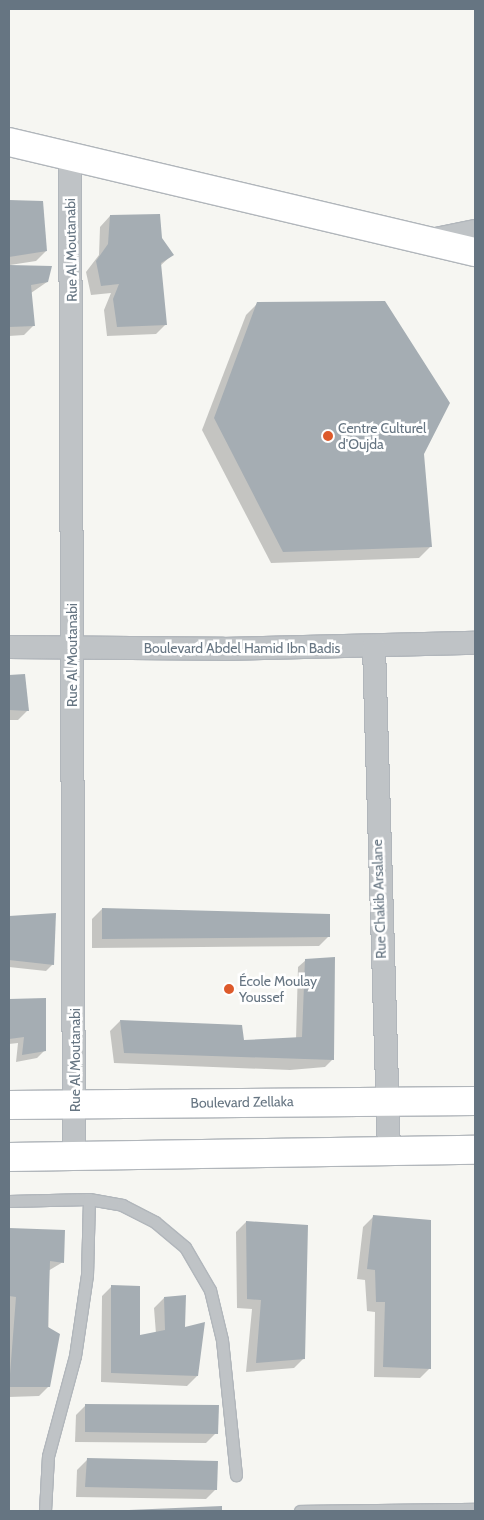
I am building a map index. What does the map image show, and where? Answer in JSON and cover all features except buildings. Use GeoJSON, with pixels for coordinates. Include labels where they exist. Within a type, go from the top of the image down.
{"type":"FeatureCollection","features":[{"type":"Feature","properties":{"kind":"main road"},"geometry":{"type":"LineString","coordinates":[[9,142],[431,240],[475,252]]}},
{"type":"Feature","properties":{"kind":"main road","name":"Boulevard Zellaka"},"geometry":{"type":"LineString","coordinates":[[9,1105],[76,1106],[386,1100],[475,1101]]}},
{"type":"Feature","properties":{"kind":"main road"},"geometry":{"type":"LineString","coordinates":[[9,1157],[475,1150]]}},
{"type":"Feature","properties":{"kind":"street","name":"Rue Al Moutanabi"},"geometry":{"type":"LineString","coordinates":[[70,155],[76,1106],[74,1156]]}},
{"type":"Feature","properties":{"kind":"street"},"geometry":{"type":"LineString","coordinates":[[431,240],[475,231]]}},
{"type":"Feature","properties":{"kind":"street","name":"Boulevard Abdel Hamid Ibn Badis"},"geometry":{"type":"LineString","coordinates":[[9,647],[374,647],[475,643]]}},
{"type":"Feature","properties":{"kind":"street","name":"Rue Chakib Arsalane"},"geometry":{"type":"LineString","coordinates":[[374,647],[389,1152]]}},
{"type":"Feature","properties":{"kind":"lane"},"geometry":{"type":"LineString","coordinates":[[45,1511],[48,1456],[75,1356],[87,1275],[89,1200]]}},
{"type":"Feature","properties":{"kind":"lane"},"geometry":{"type":"LineString","coordinates":[[9,1202],[89,1200],[122,1205],[155,1222],[185,1247],[210,1290],[222,1340],[236,1475]]}},
{"type":"Feature","properties":{"kind":"lane"},"geometry":{"type":"LineString","coordinates":[[300,1511],[475,1509]]}},
{"type":"Feature","properties":{"kind":"place","name":"Centre Culturel d'Oujda"},"geometry":{"type":"Point","coordinates":[328,436]}},
{"type":"Feature","properties":{"kind":"place","name":"École Moulay Youssef"},"geometry":{"type":"Point","coordinates":[229,989]}}]}
